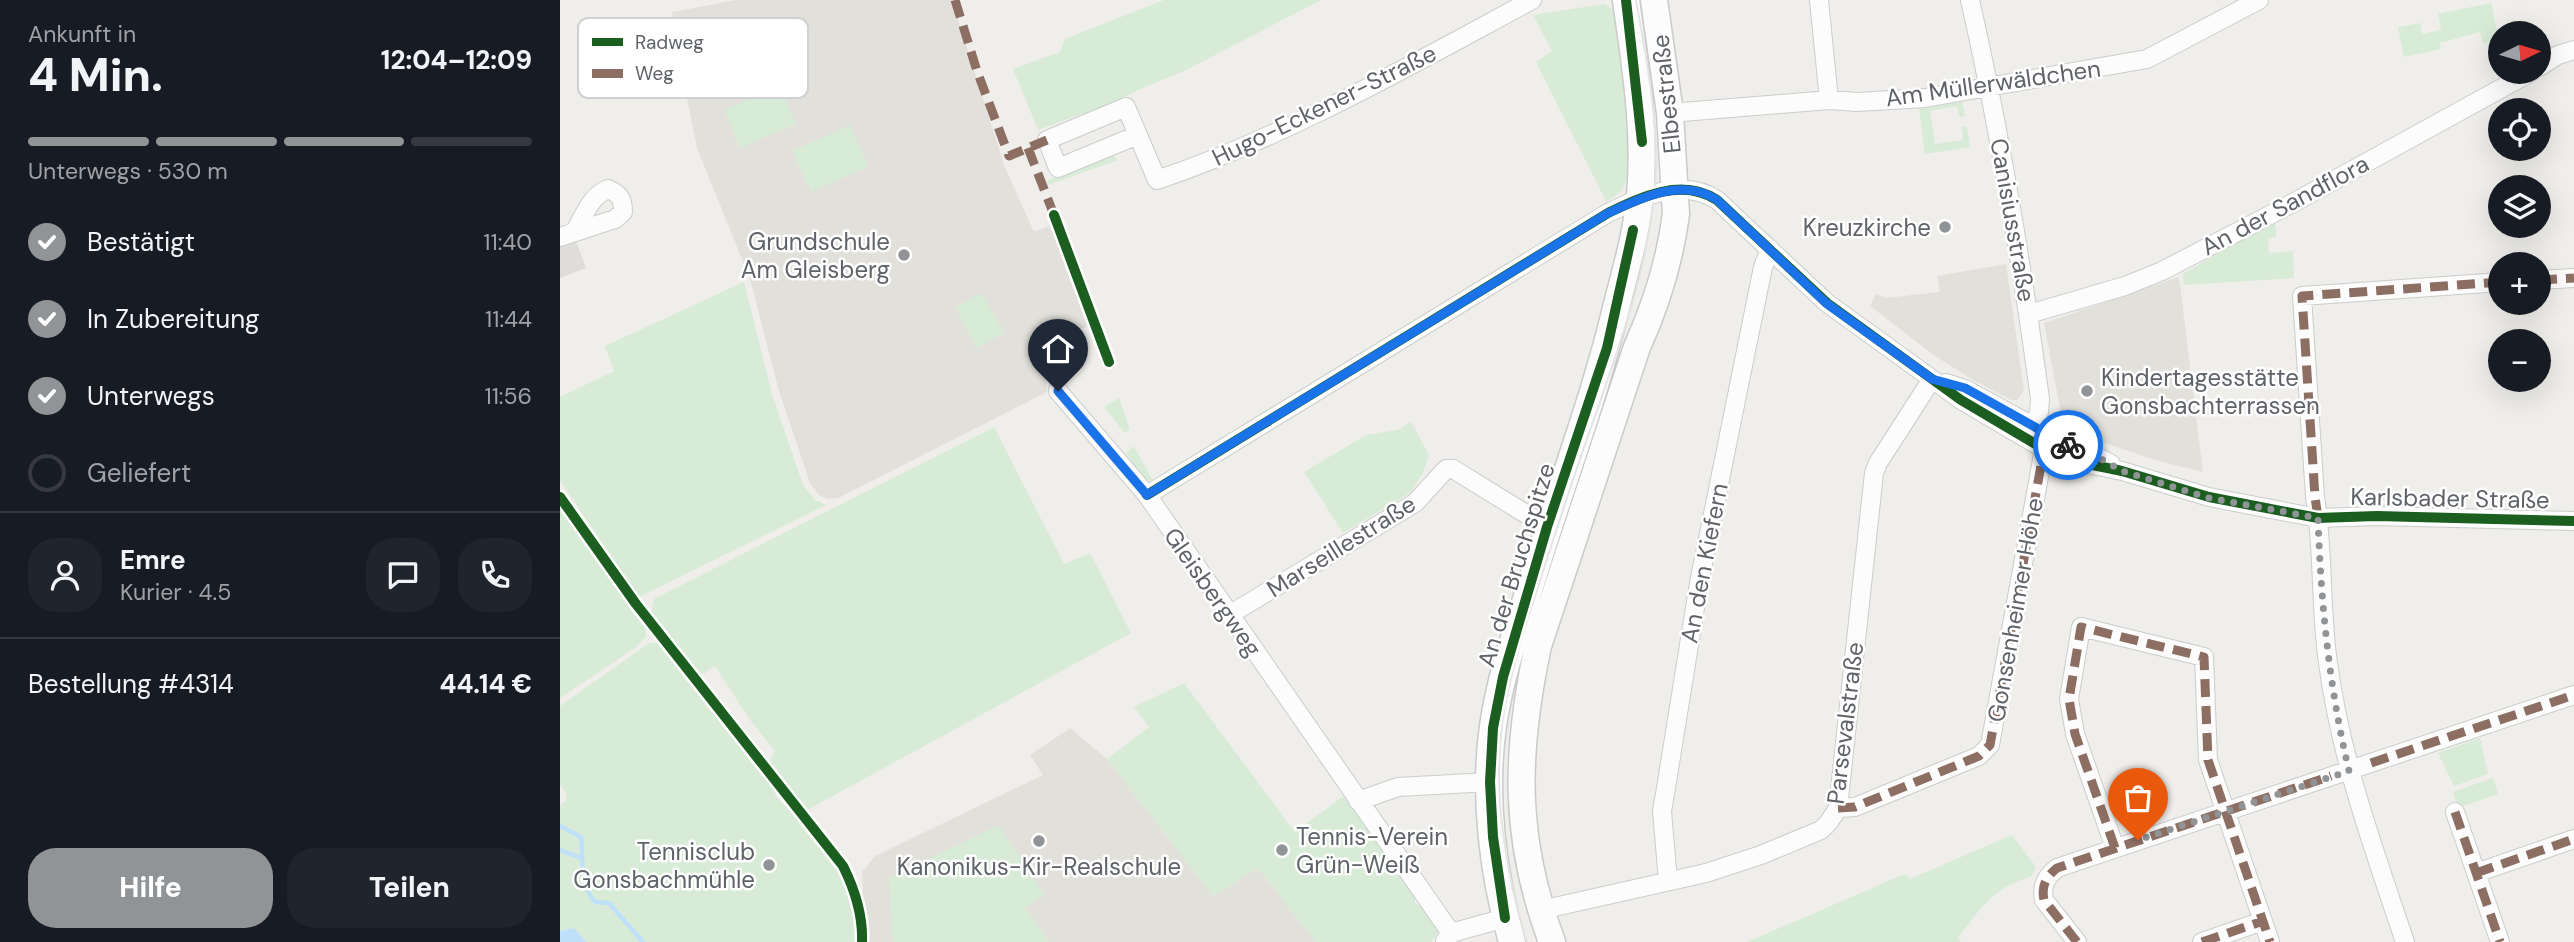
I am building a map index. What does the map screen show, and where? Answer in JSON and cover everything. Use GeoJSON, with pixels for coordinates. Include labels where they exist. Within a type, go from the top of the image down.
{"type":"FeatureCollection","features":[{"type":"Feature","properties":{"kind":"main road","name":"Elbestraße"},"geometry":{"type":"LineString","coordinates":[[1626,0],[1642,142],[1656,193]]}},
{"type":"Feature","properties":{"kind":"main road","name":"Elbestraße"},"geometry":{"type":"LineString","coordinates":[[1633,230],[1656,193],[1671,113],[1654,0]]}},
{"type":"Feature","properties":{"kind":"main road","name":"An der Bruchspitze"},"geometry":{"type":"LineString","coordinates":[[1552,942],[1541,910],[1522,817],[1521,762],[1527,696],[1538,646],[1666,265],[1676,214],[1656,193]]}},
{"type":"Feature","properties":{"kind":"main road","name":"An der Bruchspitze"},"geometry":{"type":"LineString","coordinates":[[1508,930],[1493,837],[1490,782],[1493,728],[1503,677],[1547,527],[1607,348],[1633,230]]}},
{"type":"Feature","properties":{"kind":"street","name":"Hugo-Eckener-Straße"},"geometry":{"type":"LineString","coordinates":[[1138,135],[1058,168],[1047,140],[1126,107],[1138,135],[1157,180],[1210,163],[1391,75],[1532,0]]}},
{"type":"Feature","properties":{"kind":"street"},"geometry":{"type":"LineString","coordinates":[[1819,0],[1829,100]]}},
{"type":"Feature","properties":{"kind":"street","name":"Canisiusstraße"},"geometry":{"type":"LineString","coordinates":[[1970,0],[1990,88],[2029,314],[2040,398],[2039,438]]}},
{"type":"Feature","properties":{"kind":"street","name":"Am Müllerwäldchen"},"geometry":{"type":"LineString","coordinates":[[1671,113],[1829,100],[1857,102],[1925,98],[2147,59],[2259,0]]}},
{"type":"Feature","properties":{"kind":"street"},"geometry":{"type":"LineString","coordinates":[[2552,59],[2574,50]]}},
{"type":"Feature","properties":{"kind":"street","name":"An der Sandflora"},"geometry":{"type":"LineString","coordinates":[[2029,314],[2125,286],[2162,271],[2291,204],[2509,84]]}},
{"type":"Feature","properties":{"kind":"street","name":"Karlsbader Straße"},"geometry":{"type":"LineString","coordinates":[[1656,193],[1711,196],[1826,303],[1961,400],[2039,438],[2085,465],[2122,471],[2209,498],[2318,518],[2377,516],[2574,521]]}},
{"type":"Feature","properties":{"kind":"street"},"geometry":{"type":"LineString","coordinates":[[1147,495],[1608,213],[1656,193]]}},
{"type":"Feature","properties":{"kind":"street","name":"An den Kiefern"},"geometry":{"type":"LineString","coordinates":[[1668,881],[1662,811],[1697,596],[1763,267],[1770,249]]}},
{"type":"Feature","properties":{"kind":"street"},"geometry":{"type":"LineString","coordinates":[[2551,279],[2574,278]]}},
{"type":"Feature","properties":{"kind":"street"},"geometry":{"type":"LineString","coordinates":[[2405,942],[2349,771],[2328,663],[2322,614],[2302,296],[2488,283]]}},
{"type":"Feature","properties":{"kind":"street","name":"Parsevalstraße"},"geometry":{"type":"LineString","coordinates":[[1541,910],[1706,873],[1761,855],[1821,830],[1829,822],[1838,808],[1874,473],[1932,379]]}},
{"type":"Feature","properties":{"kind":"street","name":"Gleisbergweg"},"geometry":{"type":"LineString","coordinates":[[1058,391],[1147,495],[1358,801],[1448,937]]}},
{"type":"Feature","properties":{"kind":"street","name":"Gonsenheimer Höhe"},"geometry":{"type":"LineString","coordinates":[[1838,808],[1855,807],[1979,756],[1990,745],[2039,438]]}},
{"type":"Feature","properties":{"kind":"street","name":"Marseillestraße"},"geometry":{"type":"LineString","coordinates":[[1229,615],[1415,503],[1446,469],[1453,468],[1547,527]]}},
{"type":"Feature","properties":{"kind":"street"},"geometry":{"type":"LineString","coordinates":[[2115,848],[2075,734],[2069,699],[2081,627],[2204,657],[2208,760],[2270,942]]}},
{"type":"Feature","properties":{"kind":"street"},"geometry":{"type":"LineString","coordinates":[[2077,942],[2044,900],[2042,892],[2049,875],[2057,868],[2574,695]]}},
{"type":"Feature","properties":{"kind":"street"},"geometry":{"type":"LineString","coordinates":[[1358,801],[1398,787],[1490,782]]}},
{"type":"Feature","properties":{"kind":"street"},"geometry":{"type":"LineString","coordinates":[[2455,812],[2500,942]]}},
{"type":"Feature","properties":{"kind":"street"},"geometry":{"type":"LineString","coordinates":[[2476,873],[2574,839]]}},
{"type":"Feature","properties":{"kind":"street"},"geometry":{"type":"LineString","coordinates":[[2202,942],[2263,921]]}},
{"type":"Feature","properties":{"kind":"street"},"geometry":{"type":"LineString","coordinates":[[1448,937],[1508,930]]}},
{"type":"Feature","properties":{"kind":"shaded area","name":"Grundschule Am Gleisberg"},"geometry":{"type":"Polygon","coordinates":[[[736,0],[952,0],[1004,165],[1034,232],[1055,223],[1092,324],[1037,352],[1045,374],[1047,392],[838,498],[828,499],[819,495],[810,483],[779,391],[750,279],[697,148],[687,98],[808,98],[808,18],[673,18],[672,12],[736,0]]]}},
{"type":"Feature","properties":{"kind":"shaded area"},"geometry":{"type":"Polygon","coordinates":[[[576,241],[586,268],[560,278],[560,247],[576,241]]]}},
{"type":"Feature","properties":{"kind":"shaded area"},"geometry":{"type":"Polygon","coordinates":[[[2006,264],[2024,391],[2017,400],[2011,400],[1973,380],[1935,356],[1870,306],[1876,294],[1886,298],[1940,292],[1937,276],[2006,264]]]}},
{"type":"Feature","properties":{"kind":"shaded area"},"geometry":{"type":"Polygon","coordinates":[[[2179,277],[2203,472],[2155,460],[2064,429],[2044,323],[2179,277]]]}},
{"type":"Feature","properties":{"kind":"shaded area","name":"Kanonikus-Kir-Realschule"},"geometry":{"type":"Polygon","coordinates":[[[1070,728],[1107,759],[1213,896],[1258,868],[1316,942],[865,942],[862,872],[875,856],[1043,775],[1030,755],[1070,728]]]}},
{"type":"Feature","properties":{"kind":"green space"},"geometry":{"type":"Polygon","coordinates":[[[1164,0],[1321,0],[1188,69],[1088,115],[1081,114],[1038,130],[1013,69],[1060,52],[1065,39],[1164,0]]]}},
{"type":"Feature","properties":{"kind":"green space"},"geometry":{"type":"Polygon","coordinates":[[[2491,3],[2495,21],[2488,21],[2488,43],[2483,44],[2480,32],[2440,43],[2441,49],[2404,57],[2398,27],[2420,23],[2422,34],[2441,30],[2438,14],[2491,3]]]}},
{"type":"Feature","properties":{"kind":"green space"},"geometry":{"type":"Polygon","coordinates":[[[1604,4],[1613,9],[1616,26],[1626,101],[1629,153],[1623,188],[1606,201],[1536,62],[1552,51],[1533,15],[1604,4]]]}},
{"type":"Feature","properties":{"kind":"green space"},"geometry":{"type":"Polygon","coordinates":[[[752,98],[784,98],[796,124],[740,148],[724,110],[752,98]]]}},
{"type":"Feature","properties":{"kind":"green space"},"geometry":{"type":"Polygon","coordinates":[[[1962,102],[1965,116],[1960,117],[1957,106],[1930,111],[1935,144],[1963,140],[1962,127],[1967,127],[1970,147],[1925,154],[1919,109],[1962,102]]]}},
{"type":"Feature","properties":{"kind":"green space"},"geometry":{"type":"Polygon","coordinates":[[[850,125],[868,167],[811,192],[792,151],[850,125]]]}},
{"type":"Feature","properties":{"kind":"green space"},"geometry":{"type":"Polygon","coordinates":[[[1105,151],[1112,153],[1118,160],[1048,185],[1047,181],[1105,151]]]}},
{"type":"Feature","properties":{"kind":"green space"},"geometry":{"type":"Polygon","coordinates":[[[2275,219],[2276,237],[2268,238],[2269,253],[2293,251],[2294,278],[2184,285],[2183,274],[2275,219]]]}},
{"type":"Feature","properties":{"kind":"green space"},"geometry":{"type":"Polygon","coordinates":[[[744,282],[772,394],[803,485],[815,500],[826,505],[639,597],[560,481],[560,397],[614,371],[605,346],[744,282]]]}},
{"type":"Feature","properties":{"kind":"green space"},"geometry":{"type":"Polygon","coordinates":[[[982,293],[1004,333],[977,348],[955,307],[982,293]]]}},
{"type":"Feature","properties":{"kind":"green space"},"geometry":{"type":"Polygon","coordinates":[[[1119,398],[1130,430],[1125,433],[1104,407],[1119,398]]]}},
{"type":"Feature","properties":{"kind":"green space"},"geometry":{"type":"Polygon","coordinates":[[[1411,422],[1429,455],[1423,473],[1410,493],[1343,533],[1304,472],[1366,435],[1397,430],[1411,422]]]}},
{"type":"Feature","properties":{"kind":"green space"},"geometry":{"type":"Polygon","coordinates":[[[994,427],[1064,564],[1090,553],[1131,633],[807,810],[769,762],[775,751],[750,720],[715,666],[699,676],[651,613],[654,599],[994,427]]]}},
{"type":"Feature","properties":{"kind":"green space"},"geometry":{"type":"Polygon","coordinates":[[[1134,446],[1153,481],[1142,478],[1126,453],[1134,446]]]}},
{"type":"Feature","properties":{"kind":"green space"},"geometry":{"type":"Polygon","coordinates":[[[560,507],[645,624],[646,637],[635,648],[560,698],[560,507]]]}},
{"type":"Feature","properties":{"kind":"green space"},"geometry":{"type":"Polygon","coordinates":[[[649,643],[658,643],[667,652],[779,790],[775,795],[841,868],[855,904],[856,942],[586,942],[574,928],[560,931],[560,805],[566,801],[567,795],[560,785],[560,706],[649,643]]]}},
{"type":"Feature","properties":{"kind":"green space","name":"Tennis-Verein Grün-Weiß"},"geometry":{"type":"Polygon","coordinates":[[[1184,683],[1295,832],[1345,795],[1414,888],[1415,903],[1429,910],[1442,927],[1431,942],[1316,942],[1258,868],[1213,896],[1107,759],[1149,727],[1134,707],[1184,683]]]}},
{"type":"Feature","properties":{"kind":"green space"},"geometry":{"type":"Polygon","coordinates":[[[2480,738],[2488,774],[2454,786],[2438,753],[2480,738]]]}},
{"type":"Feature","properties":{"kind":"green space"},"geometry":{"type":"Polygon","coordinates":[[[2493,778],[2498,794],[2458,808],[2453,792],[2493,778]]]}},
{"type":"Feature","properties":{"kind":"green space"},"geometry":{"type":"Polygon","coordinates":[[[999,825],[1044,895],[1025,908],[1049,942],[893,942],[889,878],[999,825]]]}},
{"type":"Feature","properties":{"kind":"green space"},"geometry":{"type":"Polygon","coordinates":[[[2012,835],[2036,867],[2031,877],[2008,886],[1989,900],[1958,938],[1961,942],[1747,942],[1905,874],[1910,879],[2012,835]]]}},
{"type":"Feature","properties":{"kind":"water"},"geometry":{"type":"Polygon","coordinates":[[[574,928],[586,942],[560,942],[560,931],[574,928]]]}},
{"type":"Feature","properties":{"kind":"waterway"},"geometry":{"type":"LineString","coordinates":[[560,826],[581,837],[584,879],[595,902],[609,903],[643,942]]}},
{"type":"Feature","properties":{"kind":"waterway"},"geometry":{"type":"LineString","coordinates":[[560,850],[581,858]]}},
{"type":"Feature","properties":{"kind":"tram line"},"geometry":{"type":"LineString","coordinates":[[1527,942],[1504,840],[1499,786],[1501,734],[1521,639],[1634,298],[1649,234],[1656,169],[1655,126],[1636,0]]}},
{"type":"Feature","properties":{"kind":"marked path"},"geometry":{"type":"LineString","coordinates":[[955,0],[977,71],[1009,156],[1047,140]]}},
{"type":"Feature","properties":{"kind":"marked path"},"geometry":{"type":"LineString","coordinates":[[1028,148],[1056,220]]}},
{"type":"Feature","properties":{"kind":"marked path"},"geometry":{"type":"LineString","coordinates":[[2551,279],[2574,278]]}},
{"type":"Feature","properties":{"kind":"marked path"},"geometry":{"type":"LineString","coordinates":[[2318,518],[2302,296],[2488,283]]}},
{"type":"Feature","properties":{"kind":"marked path"},"geometry":{"type":"LineString","coordinates":[[1838,808],[1855,807],[1979,756],[1990,745],[2044,449]]}},
{"type":"Feature","properties":{"kind":"marked path"},"geometry":{"type":"LineString","coordinates":[[2115,848],[2075,734],[2069,699],[2081,627],[2204,657],[2208,760],[2270,942]]}},
{"type":"Feature","properties":{"kind":"marked path"},"geometry":{"type":"LineString","coordinates":[[2371,763],[2574,695]]}},
{"type":"Feature","properties":{"kind":"marked path"},"geometry":{"type":"LineString","coordinates":[[2077,942],[2044,900],[2045,882],[2057,868],[2331,776]]}},
{"type":"Feature","properties":{"kind":"marked path"},"geometry":{"type":"LineString","coordinates":[[2455,812],[2500,942]]}},
{"type":"Feature","properties":{"kind":"marked path"},"geometry":{"type":"LineString","coordinates":[[2476,873],[2574,839]]}},
{"type":"Feature","properties":{"kind":"marked path"},"geometry":{"type":"LineString","coordinates":[[2202,942],[2263,921]]}},
{"type":"Feature","properties":{"kind":"cycle path"},"geometry":{"type":"LineString","coordinates":[[1626,0],[1642,142]]}},
{"type":"Feature","properties":{"kind":"cycle path"},"geometry":{"type":"LineString","coordinates":[[1147,495],[1608,213],[1662,192],[1690,190],[1717,200],[1827,303],[1961,400],[2044,449],[2078,462],[2122,471],[2209,497],[2318,518],[2377,516],[2574,521]]}},
{"type":"Feature","properties":{"kind":"cycle path"},"geometry":{"type":"LineString","coordinates":[[1054,215],[1109,362]]}},
{"type":"Feature","properties":{"kind":"cycle path"},"geometry":{"type":"LineString","coordinates":[[1505,918],[1493,837],[1490,782],[1493,728],[1503,677],[1547,527],[1607,348],[1633,230]]}},
{"type":"Feature","properties":{"kind":"cycle path"},"geometry":{"type":"LineString","coordinates":[[560,497],[636,604],[843,866],[857,903],[862,942]]}},
{"type":"Feature","properties":{"kind":"way so far"},"geometry":{"type":"LineString","coordinates":[[2068,445],[2089,452],[2122,471],[2209,498],[2318,518],[2322,614],[2328,663],[2349,771],[2138,840]]}},
{"type":"Feature","properties":{"kind":"place","name":"Kreuzkirche"},"geometry":{"type":"Point","coordinates":[1945,227]}},
{"type":"Feature","properties":{"kind":"place","name":"Grundschule Am Gleisberg"},"geometry":{"type":"Point","coordinates":[904,255]}},
{"type":"Feature","properties":{"kind":"place","name":"Kindertagesstätte Gonsbachterrassen"},"geometry":{"type":"Point","coordinates":[2087,391]}},
{"type":"Feature","properties":{"kind":"place","name":"Kanonikus-Kir-Realschule"},"geometry":{"type":"Point","coordinates":[1039,841]}},
{"type":"Feature","properties":{"kind":"place","name":"Tennis-Verein Grün-Weiß"},"geometry":{"type":"Point","coordinates":[1282,850]}},
{"type":"Feature","properties":{"kind":"place","name":"Tennisclub Gonsbachmühle"},"geometry":{"type":"Point","coordinates":[769,865]}},
{"type":"Feature","properties":{"kind":"route"},"geometry":{"type":"LineString","coordinates":[[1058,391],[1147,495],[1608,213],[1640,198],[1674,189],[1704,193],[1717,200],[1826,303],[1932,379],[1965,388],[2055,441],[2068,445]]}}]}
